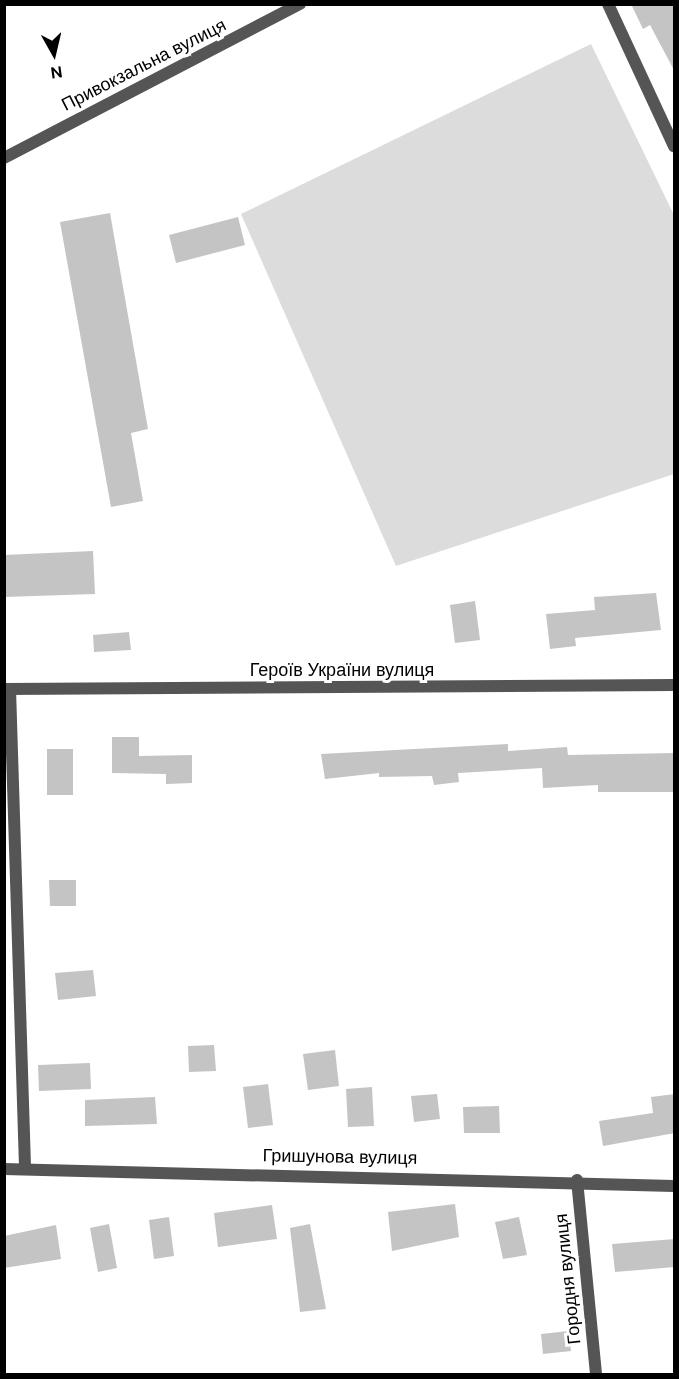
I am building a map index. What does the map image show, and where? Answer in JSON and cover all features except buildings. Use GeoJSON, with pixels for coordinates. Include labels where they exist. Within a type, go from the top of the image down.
{"type":"FeatureCollection","features":[{"type":"Feature","properties":{"kind":"street","name":"Привокзальна вулиця"},"geometry":{"type":"LineString","coordinates":[[4,158],[300,4]]}},
{"type":"Feature","properties":{"kind":"street"},"geometry":{"type":"LineString","coordinates":[[608,4],[675,146]]}},
{"type":"Feature","properties":{"kind":"street","name":"Героїв України вулиця"},"geometry":{"type":"LineString","coordinates":[[25,1168],[7,689],[675,685]]}},
{"type":"Feature","properties":{"kind":"street","name":"Гришунова вулиця"},"geometry":{"type":"LineString","coordinates":[[4,1169],[577,1180],[675,1186]]}},
{"type":"Feature","properties":{"kind":"street","name":"Городня вулиця"},"geometry":{"type":"LineString","coordinates":[[577,1180],[596,1374]]}},
{"type":"Feature","properties":{"kind":"shaded area"},"geometry":{"type":"Polygon","coordinates":[[[591,44],[674,215],[674,474],[396,566],[241,214],[591,44]]]}}]}
